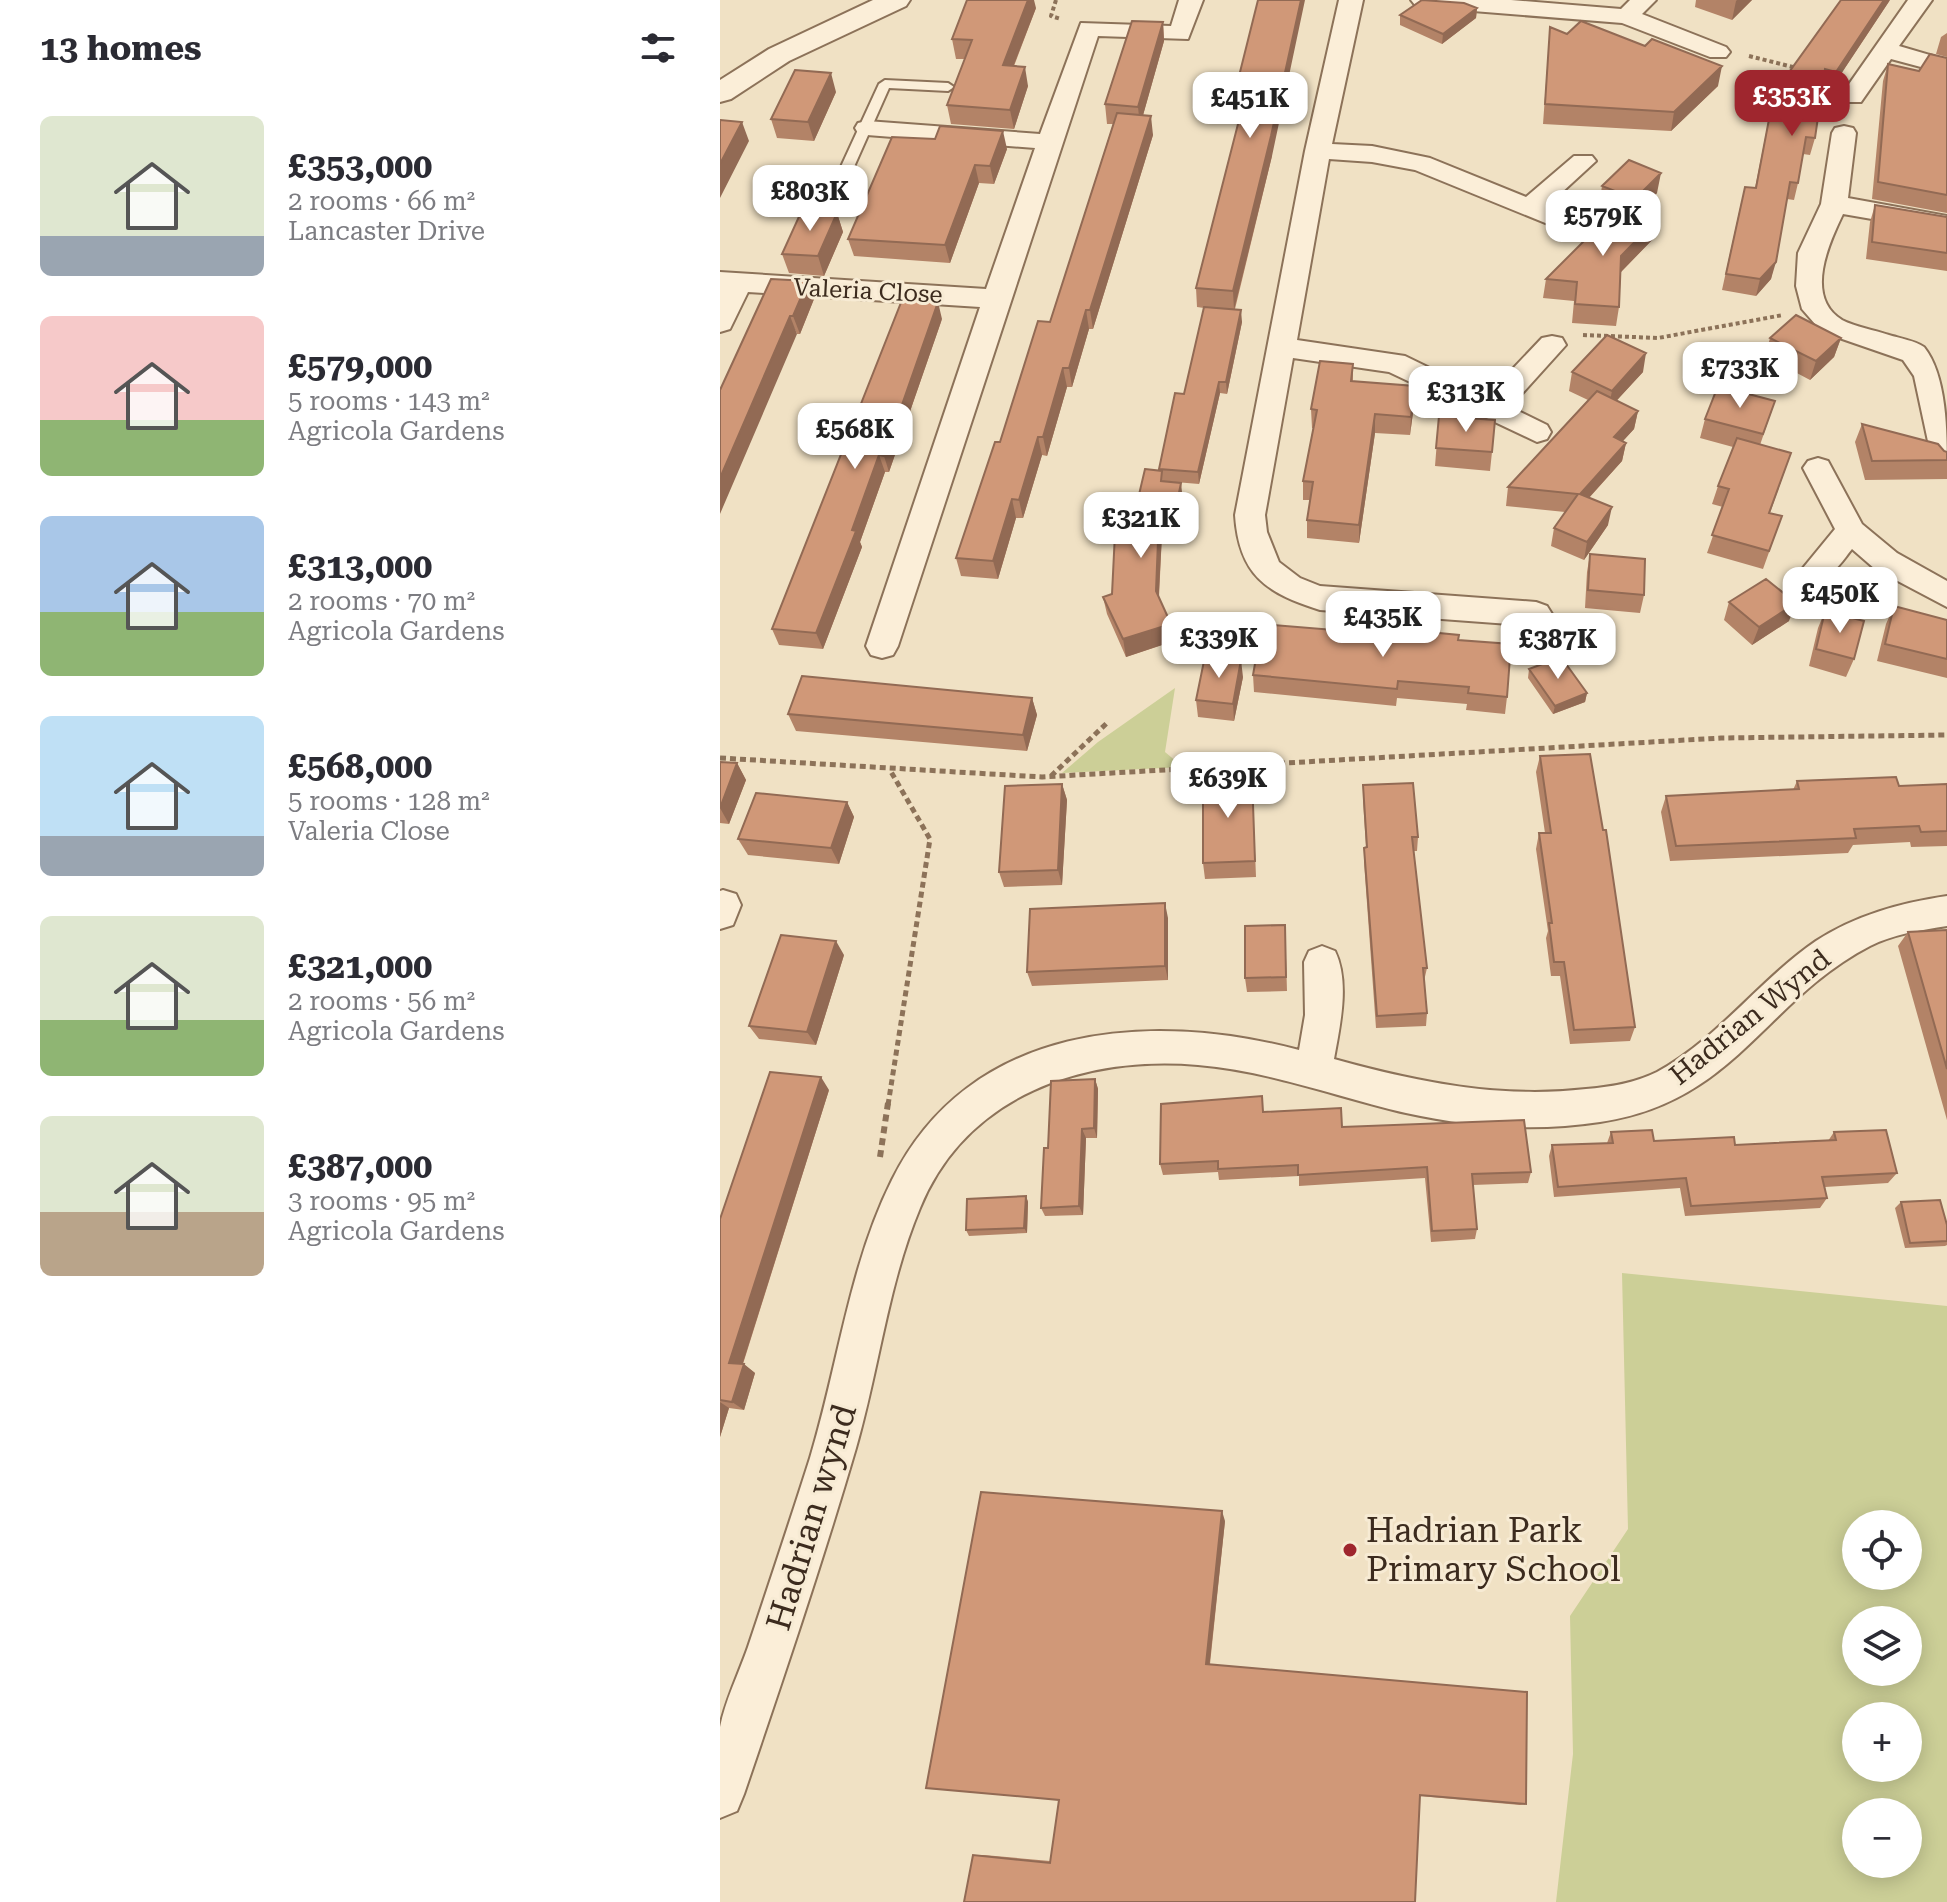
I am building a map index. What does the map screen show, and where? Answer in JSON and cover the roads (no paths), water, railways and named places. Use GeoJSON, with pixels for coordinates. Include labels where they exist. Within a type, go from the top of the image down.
{"type":"FeatureCollection","features":[{"type":"Feature","properties":{"kind":"street"},"geometry":{"type":"LineString","coordinates":[[882,646],[1089,28],[1180,34],[1191,0]]}},
{"type":"Feature","properties":{"kind":"street"},"geometry":{"type":"LineString","coordinates":[[1351,0],[1318,151],[1250,515],[1250,540],[1260,562],[1274,579],[1297,592],[1320,598],[1536,614]]}},
{"type":"Feature","properties":{"kind":"street"},"geometry":{"type":"LineString","coordinates":[[1423,0],[1635,8],[1718,52]]}},
{"type":"Feature","properties":{"kind":"street"},"geometry":{"type":"LineString","coordinates":[[1856,92],[1920,0]]}},
{"type":"Feature","properties":{"kind":"street"},"geometry":{"type":"LineString","coordinates":[[720,93],[779,55],[882,2]]}},
{"type":"Feature","properties":{"kind":"street"},"geometry":{"type":"LineString","coordinates":[[1886,50],[1947,67]]}},
{"type":"Feature","properties":{"kind":"street"},"geometry":{"type":"LineString","coordinates":[[867,128],[1050,142]]}},
{"type":"Feature","properties":{"kind":"street"},"geometry":{"type":"LineString","coordinates":[[1844,133],[1834,204],[1811,253],[1809,286],[1816,309],[1832,326],[1913,353],[1947,349]]}},
{"type":"Feature","properties":{"kind":"street"},"geometry":{"type":"LineString","coordinates":[[1318,151],[1372,154],[1421,163],[1560,221]]}},
{"type":"Feature","properties":{"kind":"street"},"geometry":{"type":"LineString","coordinates":[[1529,208],[1583,161]]}},
{"type":"Feature","properties":{"kind":"street"},"geometry":{"type":"LineString","coordinates":[[1834,204],[1947,224]]}},
{"type":"Feature","properties":{"kind":"street","name":"Valeria Close"},"geometry":{"type":"LineString","coordinates":[[720,323],[730,282],[996,299]]}},
{"type":"Feature","properties":{"kind":"street"},"geometry":{"type":"LineString","coordinates":[[1491,410],[1552,345]]}},
{"type":"Feature","properties":{"kind":"street"},"geometry":{"type":"LineString","coordinates":[[1282,347],[1395,363],[1537,432]]}},
{"type":"Feature","properties":{"kind":"street"},"geometry":{"type":"LineString","coordinates":[[1913,353],[1928,375],[1947,459]]}},
{"type":"Feature","properties":{"kind":"street"},"geometry":{"type":"LineString","coordinates":[[1818,468],[1851,531],[1886,561],[1947,595]]}},
{"type":"Feature","properties":{"kind":"street"},"geometry":{"type":"LineString","coordinates":[[1818,568],[1851,531]]}},
{"type":"Feature","properties":{"kind":"street","name":"Hadrian Wynd"},"geometry":{"type":"LineString","coordinates":[[887,1236],[923,1159],[948,1128],[977,1102],[1008,1083],[1050,1065],[1095,1052],[1175,1046],[1259,1056],[1406,1095],[1508,1110],[1591,1107],[1638,1097],[1667,1086],[1695,1069],[1724,1046],[1795,977],[1856,936],[1915,916],[1947,911]]}},
{"type":"Feature","properties":{"kind":"street"},"geometry":{"type":"LineString","coordinates":[[1314,1069],[1323,1015],[1322,962]]}},
{"type":"Feature","properties":{"kind":"street","name":"Hadrian wynd"},"geometry":{"type":"LineString","coordinates":[[720,1794],[838,1435],[863,1346],[887,1236]]}},
{"type":"Feature","properties":{"kind":"lane"},"geometry":{"type":"LineString","coordinates":[[773,172],[844,175],[885,84],[948,87]]}},
{"type":"Feature","properties":{"kind":"place","name":"Hadrian Park Primary School"},"geometry":{"type":"Point","coordinates":[1350,1550]}}]}
